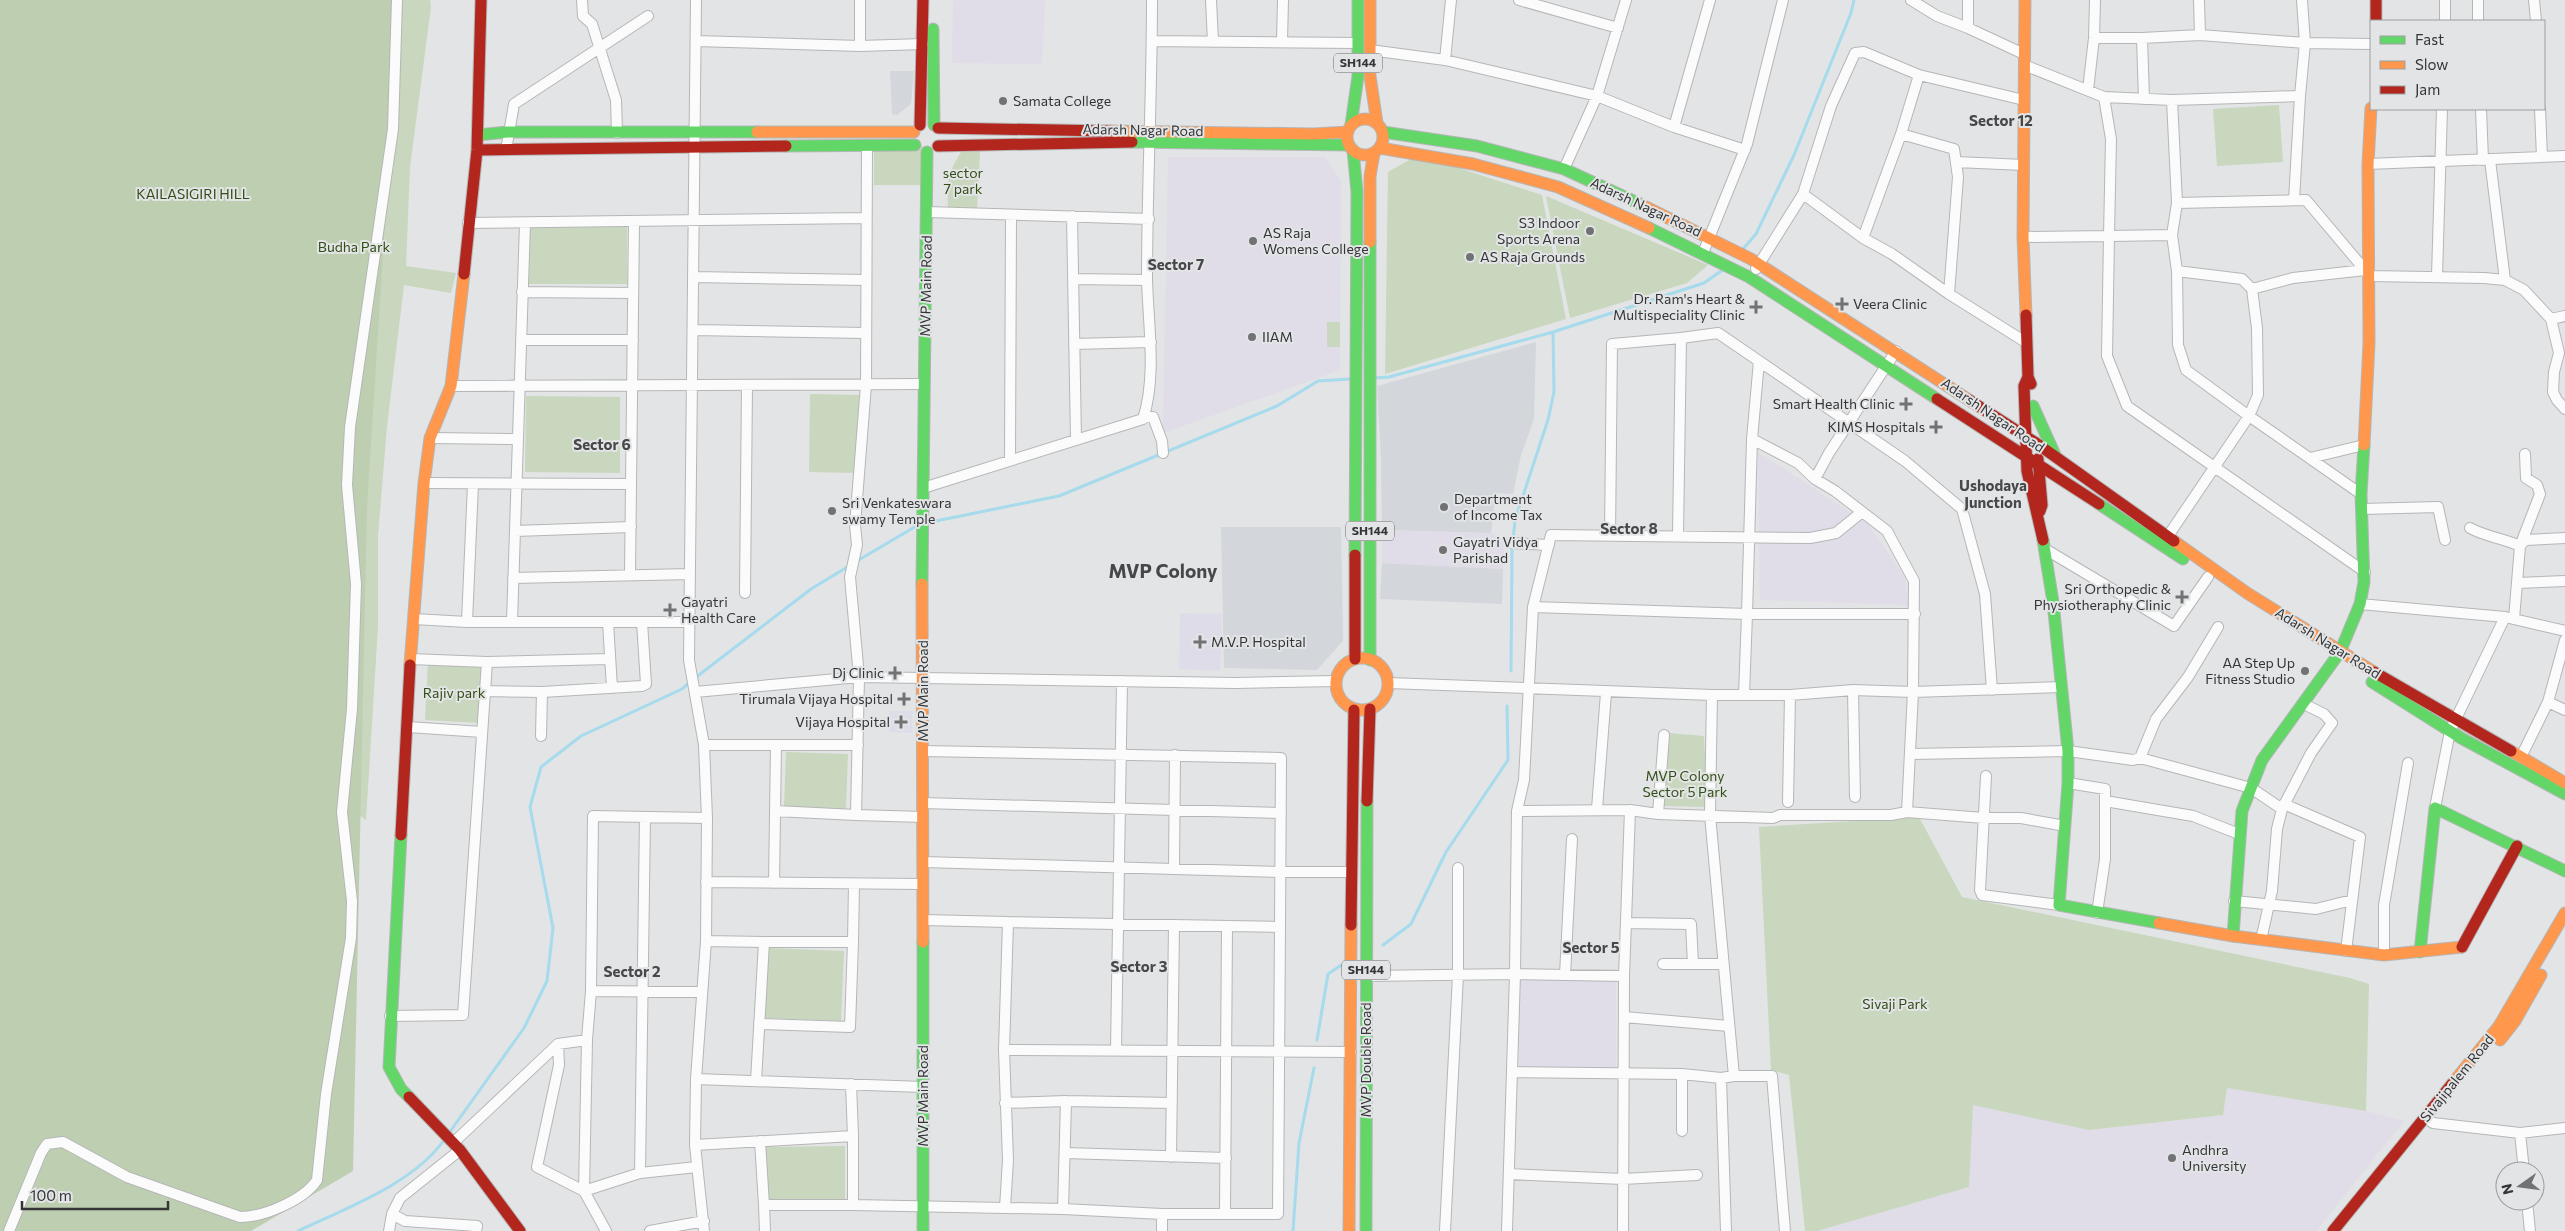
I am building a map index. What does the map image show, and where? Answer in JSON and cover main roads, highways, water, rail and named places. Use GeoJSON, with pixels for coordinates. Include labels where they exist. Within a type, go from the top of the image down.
{"type":"FeatureCollection","features":[{"type":"Feature","properties":{"kind":"waterway"},"geometry":{"type":"LineString","coordinates":[[1742,250],[1756,234],[1794,155],[1851,13],[1854,0]]}},
{"type":"Feature","properties":{"kind":"waterway"},"geometry":{"type":"LineString","coordinates":[[1374,378],[1389,377],[1553,332],[1704,283],[1724,269]]}},
{"type":"Feature","properties":{"kind":"waterway"},"geometry":{"type":"LineString","coordinates":[[1511,671],[1512,551],[1515,520],[1548,420],[1554,392],[1553,332]]}},
{"type":"Feature","properties":{"kind":"waterway"},"geometry":{"type":"LineString","coordinates":[[926,523],[1059,496],[1277,406],[1318,381],[1350,379]]}},
{"type":"Feature","properties":{"kind":"waterway"},"geometry":{"type":"LineString","coordinates":[[857,561],[918,525]]}},
{"type":"Feature","properties":{"kind":"waterway"},"geometry":{"type":"LineString","coordinates":[[695,678],[811,589],[849,566]]}},
{"type":"Feature","properties":{"kind":"waterway"},"geometry":{"type":"LineString","coordinates":[[449,1133],[524,1028],[547,981],[553,928],[530,807],[541,767],[581,736],[682,689],[690,682]]}},
{"type":"Feature","properties":{"kind":"waterway"},"geometry":{"type":"LineString","coordinates":[[1383,945],[1411,924],[1446,852],[1508,760],[1507,706]]}},
{"type":"Feature","properties":{"kind":"waterway"},"geometry":{"type":"LineString","coordinates":[[1317,1040],[1328,974],[1343,964]]}},
{"type":"Feature","properties":{"kind":"waterway"},"geometry":{"type":"LineString","coordinates":[[1293,1231],[1299,1143],[1314,1068]]}},
{"type":"Feature","properties":{"kind":"waterway"},"geometry":{"type":"LineString","coordinates":[[298,1231],[357,1204],[397,1182],[431,1156],[444,1140]]}},
{"type":"Feature","properties":{"kind":"place","name":"Samata College"},"geometry":{"type":"Point","coordinates":[1003,101]}},
{"type":"Feature","properties":{"kind":"place","name":"S3 Indoor Sports Arena"},"geometry":{"type":"Point","coordinates":[1590,231]}},
{"type":"Feature","properties":{"kind":"place","name":"AS Raja Womens College"},"geometry":{"type":"Point","coordinates":[1253,241]}},
{"type":"Feature","properties":{"kind":"place","name":"AS Raja Grounds"},"geometry":{"type":"Point","coordinates":[1470,257]}},
{"type":"Feature","properties":{"kind":"place","name":"Veera Clinic"},"geometry":{"type":"Point","coordinates":[1842,304]}},
{"type":"Feature","properties":{"kind":"place","name":"Dr. Ram's Heart & Multispeciality Clinic"},"geometry":{"type":"Point","coordinates":[1756,307]}},
{"type":"Feature","properties":{"kind":"place","name":"IIAM"},"geometry":{"type":"Point","coordinates":[1252,337]}},
{"type":"Feature","properties":{"kind":"place","name":"Smart Health Clinic"},"geometry":{"type":"Point","coordinates":[1906,404]}},
{"type":"Feature","properties":{"kind":"place","name":"KIMS Hospitals"},"geometry":{"type":"Point","coordinates":[1936,427]}},
{"type":"Feature","properties":{"kind":"place","name":"Department of Income Tax"},"geometry":{"type":"Point","coordinates":[1444,507]}},
{"type":"Feature","properties":{"kind":"place","name":"Sri Venkateswara swamy Temple"},"geometry":{"type":"Point","coordinates":[832,511]}},
{"type":"Feature","properties":{"kind":"place","name":"Gayatri Vidya Parishad"},"geometry":{"type":"Point","coordinates":[1443,550]}},
{"type":"Feature","properties":{"kind":"place","name":"Sri Orthopedic & Physiotheraphy Clinic"},"geometry":{"type":"Point","coordinates":[2182,597]}},
{"type":"Feature","properties":{"kind":"place","name":"Gayatri Health Care"},"geometry":{"type":"Point","coordinates":[670,610]}},
{"type":"Feature","properties":{"kind":"place","name":"M.V.P. Hospital"},"geometry":{"type":"Point","coordinates":[1200,642]}},
{"type":"Feature","properties":{"kind":"place","name":"AA Step Up Fitness Studio"},"geometry":{"type":"Point","coordinates":[2305,671]}},
{"type":"Feature","properties":{"kind":"place","name":"Dj Clinic"},"geometry":{"type":"Point","coordinates":[895,673]}},
{"type":"Feature","properties":{"kind":"place","name":"Tirumala Vijaya Hospital"},"geometry":{"type":"Point","coordinates":[904,699]}},
{"type":"Feature","properties":{"kind":"place","name":"Vijaya Hospital"},"geometry":{"type":"Point","coordinates":[901,722]}},
{"type":"Feature","properties":{"kind":"place","name":"Andhra University"},"geometry":{"type":"Point","coordinates":[2172,1158]}},
{"type":"Feature","properties":{"kind":"district","name":"Sector 12"},"geometry":{"type":"Point","coordinates":[2001,121]}},
{"type":"Feature","properties":{"kind":"district","name":"Sector 7"},"geometry":{"type":"Point","coordinates":[1176,265]}},
{"type":"Feature","properties":{"kind":"district","name":"Sector 6"},"geometry":{"type":"Point","coordinates":[602,445]}},
{"type":"Feature","properties":{"kind":"district","name":"Ushodaya Junction"},"geometry":{"type":"Point","coordinates":[1993,494]}},
{"type":"Feature","properties":{"kind":"district","name":"Sector 8"},"geometry":{"type":"Point","coordinates":[1629,529]}},
{"type":"Feature","properties":{"kind":"district","name":"MVP Colony"},"geometry":{"type":"Point","coordinates":[1163,571]}},
{"type":"Feature","properties":{"kind":"district","name":"Sector 5"},"geometry":{"type":"Point","coordinates":[1591,948]}},
{"type":"Feature","properties":{"kind":"district","name":"Sector 3"},"geometry":{"type":"Point","coordinates":[1139,967]}},
{"type":"Feature","properties":{"kind":"district","name":"Sector 2"},"geometry":{"type":"Point","coordinates":[632,972]}},
{"type":"Feature","properties":{"kind":"park label","name":"sector 7 park"},"geometry":{"type":"Point","coordinates":[963,182]}},
{"type":"Feature","properties":{"kind":"park label","name":"KAILASIGIRI HILL"},"geometry":{"type":"Point","coordinates":[193,194]}},
{"type":"Feature","properties":{"kind":"park label","name":"Budha Park"},"geometry":{"type":"Point","coordinates":[354,247]}},
{"type":"Feature","properties":{"kind":"park label","name":"Rajiv park"},"geometry":{"type":"Point","coordinates":[454,693]}},
{"type":"Feature","properties":{"kind":"park label","name":"MVP Colony Sector 5 Park"},"geometry":{"type":"Point","coordinates":[1685,784]}},
{"type":"Feature","properties":{"kind":"park label","name":"Sivaji Park"},"geometry":{"type":"Point","coordinates":[1895,1004]}}]}
